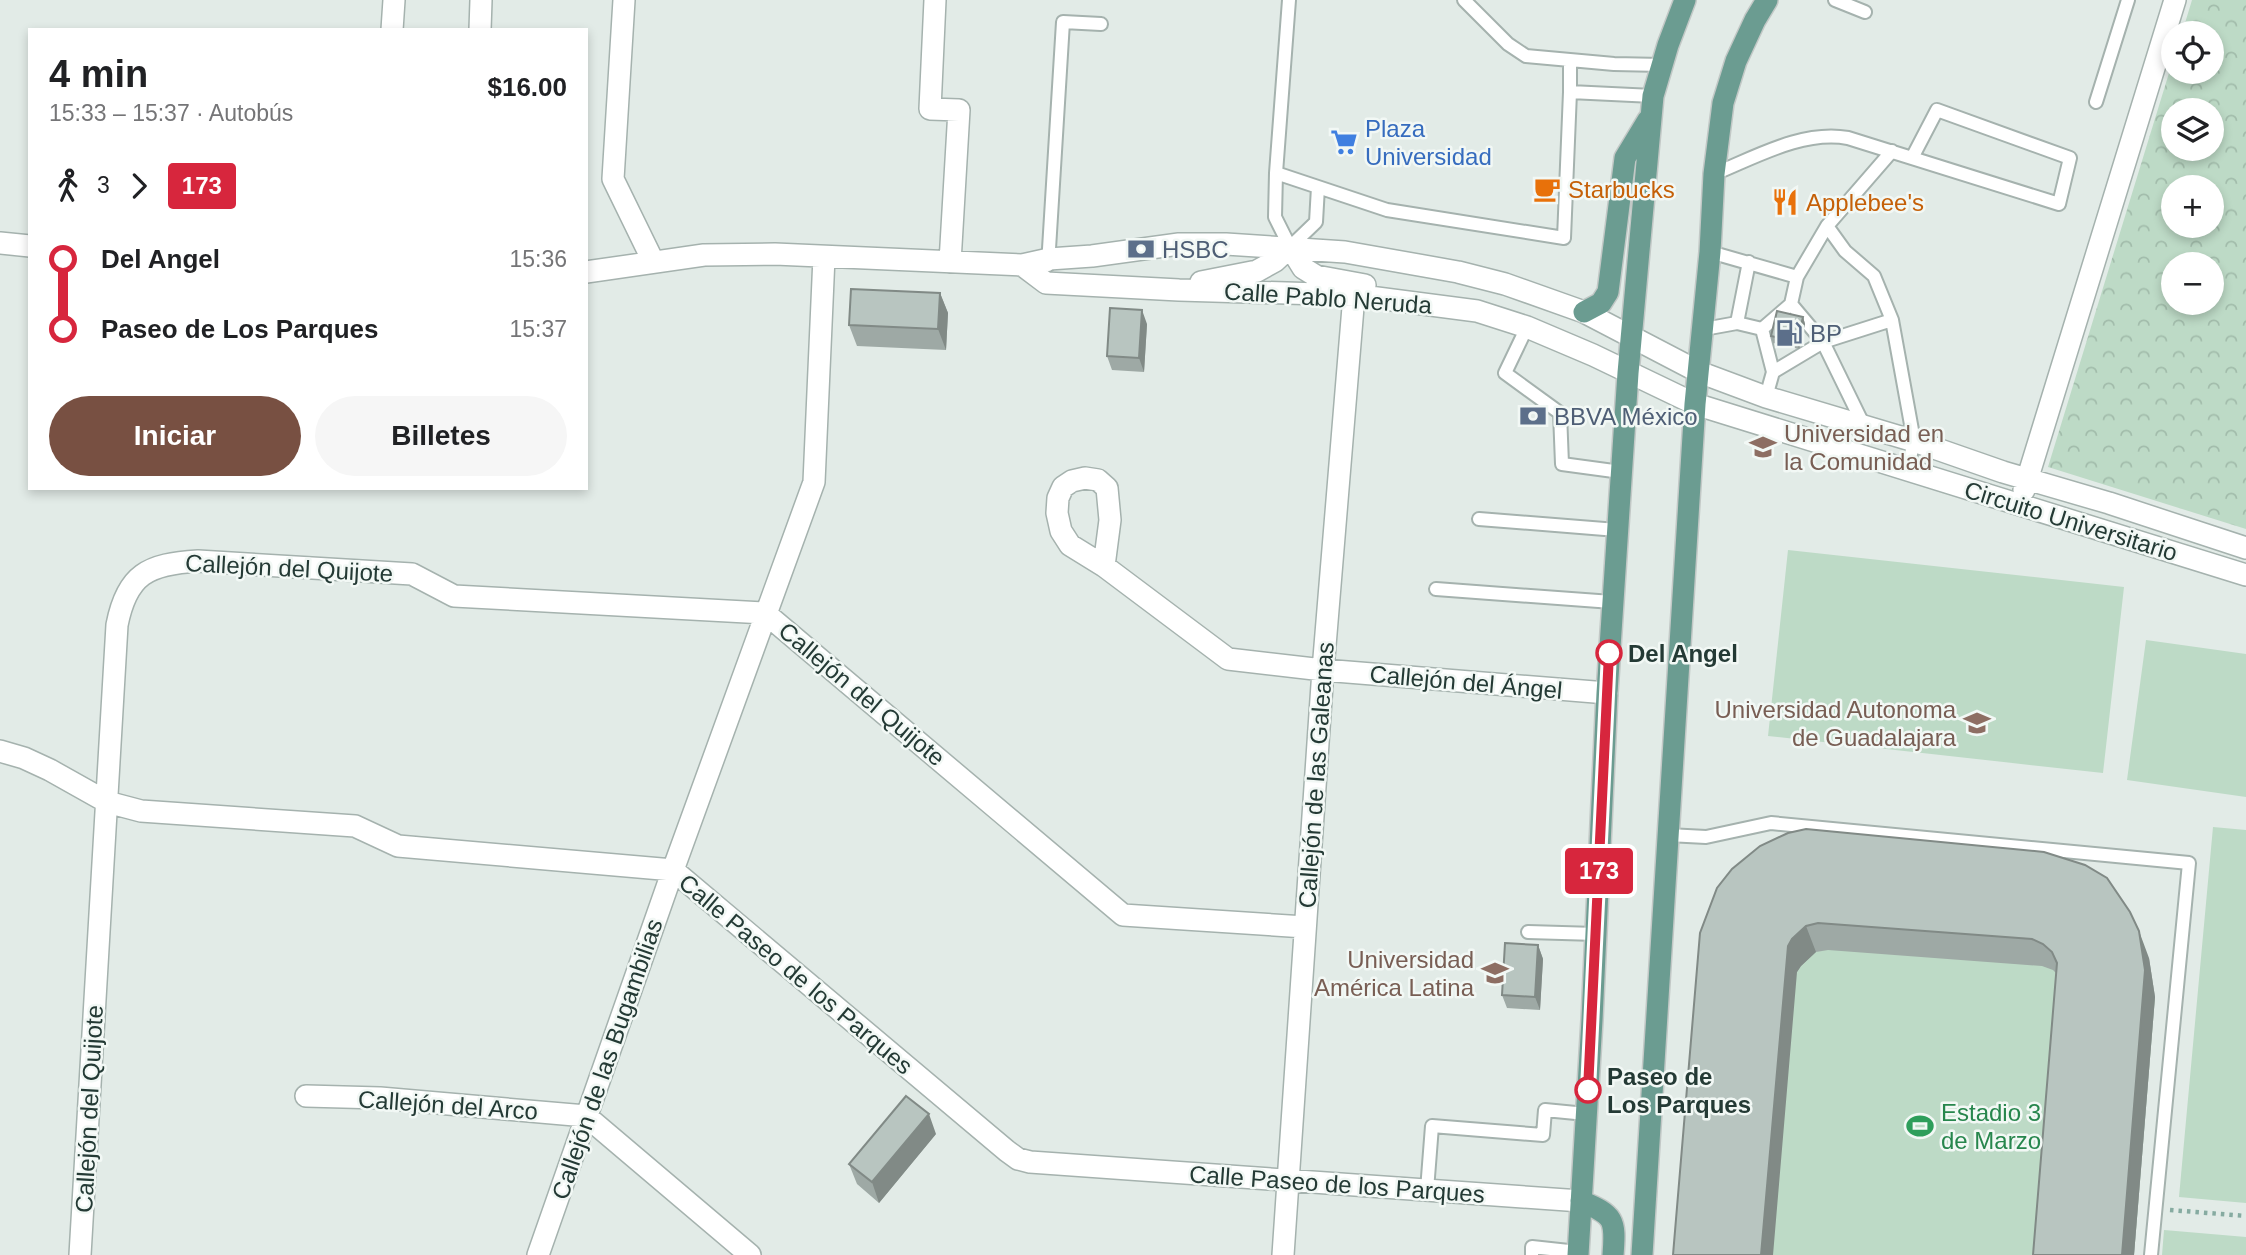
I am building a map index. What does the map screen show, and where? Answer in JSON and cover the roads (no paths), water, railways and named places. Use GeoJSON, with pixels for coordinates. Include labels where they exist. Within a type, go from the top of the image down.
{"type":"FeatureCollection","features":[{"type":"Feature","properties":{"kind":"main road"},"geometry":{"type":"LineString","coordinates":[[1578,1253],[1612,602],[1631,336],[1652,106],[1662,65],[1685,0]]}},
{"type":"Feature","properties":{"kind":"main road"},"geometry":{"type":"LineString","coordinates":[[1642,1255],[1695,404],[1710,252],[1714,174],[1723,103],[1736,61],[1767,0]]}},
{"type":"Feature","properties":{"kind":"main road"},"geometry":{"type":"LineString","coordinates":[[1584,312],[1601,303],[1608,292],[1625,158],[1652,106]]}},
{"type":"Feature","properties":{"kind":"main road"},"geometry":{"type":"LineString","coordinates":[[1581,1201],[1605,1211],[1612,1221],[1615,1234],[1614,1255]]}},
{"type":"Feature","properties":{"kind":"street"},"geometry":{"type":"LineString","coordinates":[[392,28],[394,0]]}},
{"type":"Feature","properties":{"kind":"street"},"geometry":{"type":"LineString","coordinates":[[480,28],[481,0]]}},
{"type":"Feature","properties":{"kind":"street"},"geometry":{"type":"LineString","coordinates":[[624,0],[613,178],[653,261]]}},
{"type":"Feature","properties":{"kind":"street"},"geometry":{"type":"LineString","coordinates":[[935,0],[930,109],[959,110],[950,262]]}},
{"type":"Feature","properties":{"kind":"street"},"geometry":{"type":"LineString","coordinates":[[2018,506],[2175,0]]}},
{"type":"Feature","properties":{"kind":"street"},"geometry":{"type":"LineString","coordinates":[[0,243],[28,246]]}},
{"type":"Feature","properties":{"kind":"street","name":"Calle Pablo Neruda"},"geometry":{"type":"LineString","coordinates":[[588,272],[704,255],[1022,265],[1049,259],[1179,244],[1345,251],[1458,272],[1528,292],[1584,312],[1699,372]]}},
{"type":"Feature","properties":{"kind":"street"},"geometry":{"type":"LineString","coordinates":[[1180,290],[1207,280],[1257,271],[1275,261],[1290,247],[1303,268],[1316,276],[1403,291],[1441,305]]}},
{"type":"Feature","properties":{"kind":"street","name":"Callejón de las Bugambilias"},"geometry":{"type":"LineString","coordinates":[[538,1255],[673,870],[814,482],[824,257]]}},
{"type":"Feature","properties":{"kind":"street"},"geometry":{"type":"LineString","coordinates":[[1022,265],[1046,283]]}},
{"type":"Feature","properties":{"kind":"street","name":"Calle Pablo Neruda"},"geometry":{"type":"LineString","coordinates":[[1046,283],[1354,295],[1477,311],[1527,327],[1695,404]]}},
{"type":"Feature","properties":{"kind":"street","name":"Callejón de las Galeanas"},"geometry":{"type":"LineString","coordinates":[[1283,1255],[1323,670],[1354,295]]}},
{"type":"Feature","properties":{"kind":"street","name":"Circuito Universitario"},"geometry":{"type":"LineString","coordinates":[[1699,372],[1766,397],[1914,441],[2246,548]]}},
{"type":"Feature","properties":{"kind":"street","name":"Circuito Universitario"},"geometry":{"type":"LineString","coordinates":[[1695,404],[2246,575]]}},
{"type":"Feature","properties":{"kind":"street","name":"Callejón del Quijote"},"geometry":{"type":"LineString","coordinates":[[80,1255],[117,625],[121,605],[130,587],[148,570],[170,562],[198,561],[412,574],[454,596],[765,613],[1123,915],[1305,927]]}},
{"type":"Feature","properties":{"kind":"street","name":"Callejón del Ángel"},"geometry":{"type":"LineString","coordinates":[[1104,566],[1228,659],[1323,670],[1607,693]]}},
{"type":"Feature","properties":{"kind":"street","name":"Calle Paseo de los Parques"},"geometry":{"type":"LineString","coordinates":[[0,751],[50,770],[107,802],[141,811],[355,826],[398,846],[673,870],[1018,1158],[1043,1164],[1581,1201]]}},
{"type":"Feature","properties":{"kind":"street","name":"Callejón del Arco"},"geometry":{"type":"LineString","coordinates":[[306,1096],[380,1098],[586,1116]]}},
{"type":"Feature","properties":{"kind":"street"},"geometry":{"type":"LineString","coordinates":[[586,1116],[750,1255]]}},
{"type":"Feature","properties":{"kind":"lane"},"geometry":{"type":"LineString","coordinates":[[1289,0],[1275,217],[1290,247],[1315,222],[1318,187]]}},
{"type":"Feature","properties":{"kind":"lane"},"geometry":{"type":"LineString","coordinates":[[1465,0],[1508,44],[1526,56],[1662,65]]}},
{"type":"Feature","properties":{"kind":"lane"},"geometry":{"type":"LineString","coordinates":[[1835,0],[1865,12]]}},
{"type":"Feature","properties":{"kind":"lane"},"geometry":{"type":"LineString","coordinates":[[2096,102],[2128,0]]}},
{"type":"Feature","properties":{"kind":"lane"},"geometry":{"type":"LineString","coordinates":[[1046,283],[1063,22],[1101,24]]}},
{"type":"Feature","properties":{"kind":"lane"},"geometry":{"type":"LineString","coordinates":[[1276,173],[1387,210],[1564,238],[1570,61]]}},
{"type":"Feature","properties":{"kind":"lane"},"geometry":{"type":"LineString","coordinates":[[1570,92],[1652,106]]}},
{"type":"Feature","properties":{"kind":"lane"},"geometry":{"type":"LineString","coordinates":[[1714,174],[1815,136],[1831,135],[1892,151],[1912,158],[2059,204],[2070,158],[1937,110],[1912,158]]}},
{"type":"Feature","properties":{"kind":"lane"},"geometry":{"type":"LineString","coordinates":[[1762,329],[1791,304],[1797,277],[1827,226],[1892,151]]}},
{"type":"Feature","properties":{"kind":"lane"},"geometry":{"type":"LineString","coordinates":[[1827,226],[1845,251],[1874,276],[1892,320],[1914,441],[1907,471]]}},
{"type":"Feature","properties":{"kind":"lane"},"geometry":{"type":"LineString","coordinates":[[1710,252],[1797,277]]}},
{"type":"Feature","properties":{"kind":"lane"},"geometry":{"type":"LineString","coordinates":[[1737,323],[1749,262]]}},
{"type":"Feature","properties":{"kind":"lane"},"geometry":{"type":"LineString","coordinates":[[1791,304],[1823,342],[1865,428]]}},
{"type":"Feature","properties":{"kind":"lane"},"geometry":{"type":"LineString","coordinates":[[1773,372],[1823,342],[1892,320]]}},
{"type":"Feature","properties":{"kind":"lane"},"geometry":{"type":"LineString","coordinates":[[1703,329],[1737,323],[1762,329]]}},
{"type":"Feature","properties":{"kind":"lane"},"geometry":{"type":"LineString","coordinates":[[1527,327],[1505,373],[1560,413],[1562,464],[1621,472]]}},
{"type":"Feature","properties":{"kind":"lane"},"geometry":{"type":"LineString","coordinates":[[1762,329],[1773,372],[1766,397]]}},
{"type":"Feature","properties":{"kind":"lane"},"geometry":{"type":"LineString","coordinates":[[1479,519],[1617,530]]}},
{"type":"Feature","properties":{"kind":"lane"},"geometry":{"type":"LineString","coordinates":[[1436,589],[1612,602]]}},
{"type":"Feature","properties":{"kind":"lane"},"geometry":{"type":"LineString","coordinates":[[1668,835],[1706,837],[1770,822],[2189,863],[2151,1255]]}},
{"type":"Feature","properties":{"kind":"lane"},"geometry":{"type":"LineString","coordinates":[[1528,932],[1596,934]]}},
{"type":"Feature","properties":{"kind":"lane"},"geometry":{"type":"LineString","coordinates":[[1427,1190],[1432,1126],[1543,1135],[1545,1110],[1586,1114]]}},
{"type":"Feature","properties":{"kind":"lane"},"geometry":{"type":"LineString","coordinates":[[1532,1255],[1532,1247],[1578,1253]]}},
{"type":"Feature","properties":{"kind":"place","name":"Plaza Universidad"},"geometry":{"type":"Point","coordinates":[1344,142]}},
{"type":"Feature","properties":{"kind":"place","name":"Starbucks"},"geometry":{"type":"Point","coordinates":[1547,189]}},
{"type":"Feature","properties":{"kind":"place","name":"Applebee's"},"geometry":{"type":"Point","coordinates":[1785,202]}},
{"type":"Feature","properties":{"kind":"place","name":"HSBC"},"geometry":{"type":"Point","coordinates":[1141,249]}},
{"type":"Feature","properties":{"kind":"place","name":"BP"},"geometry":{"type":"Point","coordinates":[1789,333]}},
{"type":"Feature","properties":{"kind":"place","name":"BBVA México"},"geometry":{"type":"Point","coordinates":[1533,416]}},
{"type":"Feature","properties":{"kind":"place","name":"Universidad en la Comunidad"},"geometry":{"type":"Point","coordinates":[1763,447]}},
{"type":"Feature","properties":{"kind":"place","name":"Del Angel"},"geometry":{"type":"Point","coordinates":[1609,653]}},
{"type":"Feature","properties":{"kind":"place","name":"Universidad Autonoma de Guadalajara"},"geometry":{"type":"Point","coordinates":[1977,723]}},
{"type":"Feature","properties":{"kind":"place","name":"Universidad América Latina"},"geometry":{"type":"Point","coordinates":[1495,973]}},
{"type":"Feature","properties":{"kind":"place","name":"Paseo de Los Parques"},"geometry":{"type":"Point","coordinates":[1588,1090]}},
{"type":"Feature","properties":{"kind":"place","name":"Estadio 3 de Marzo"},"geometry":{"type":"Point","coordinates":[1920,1126]}}]}
